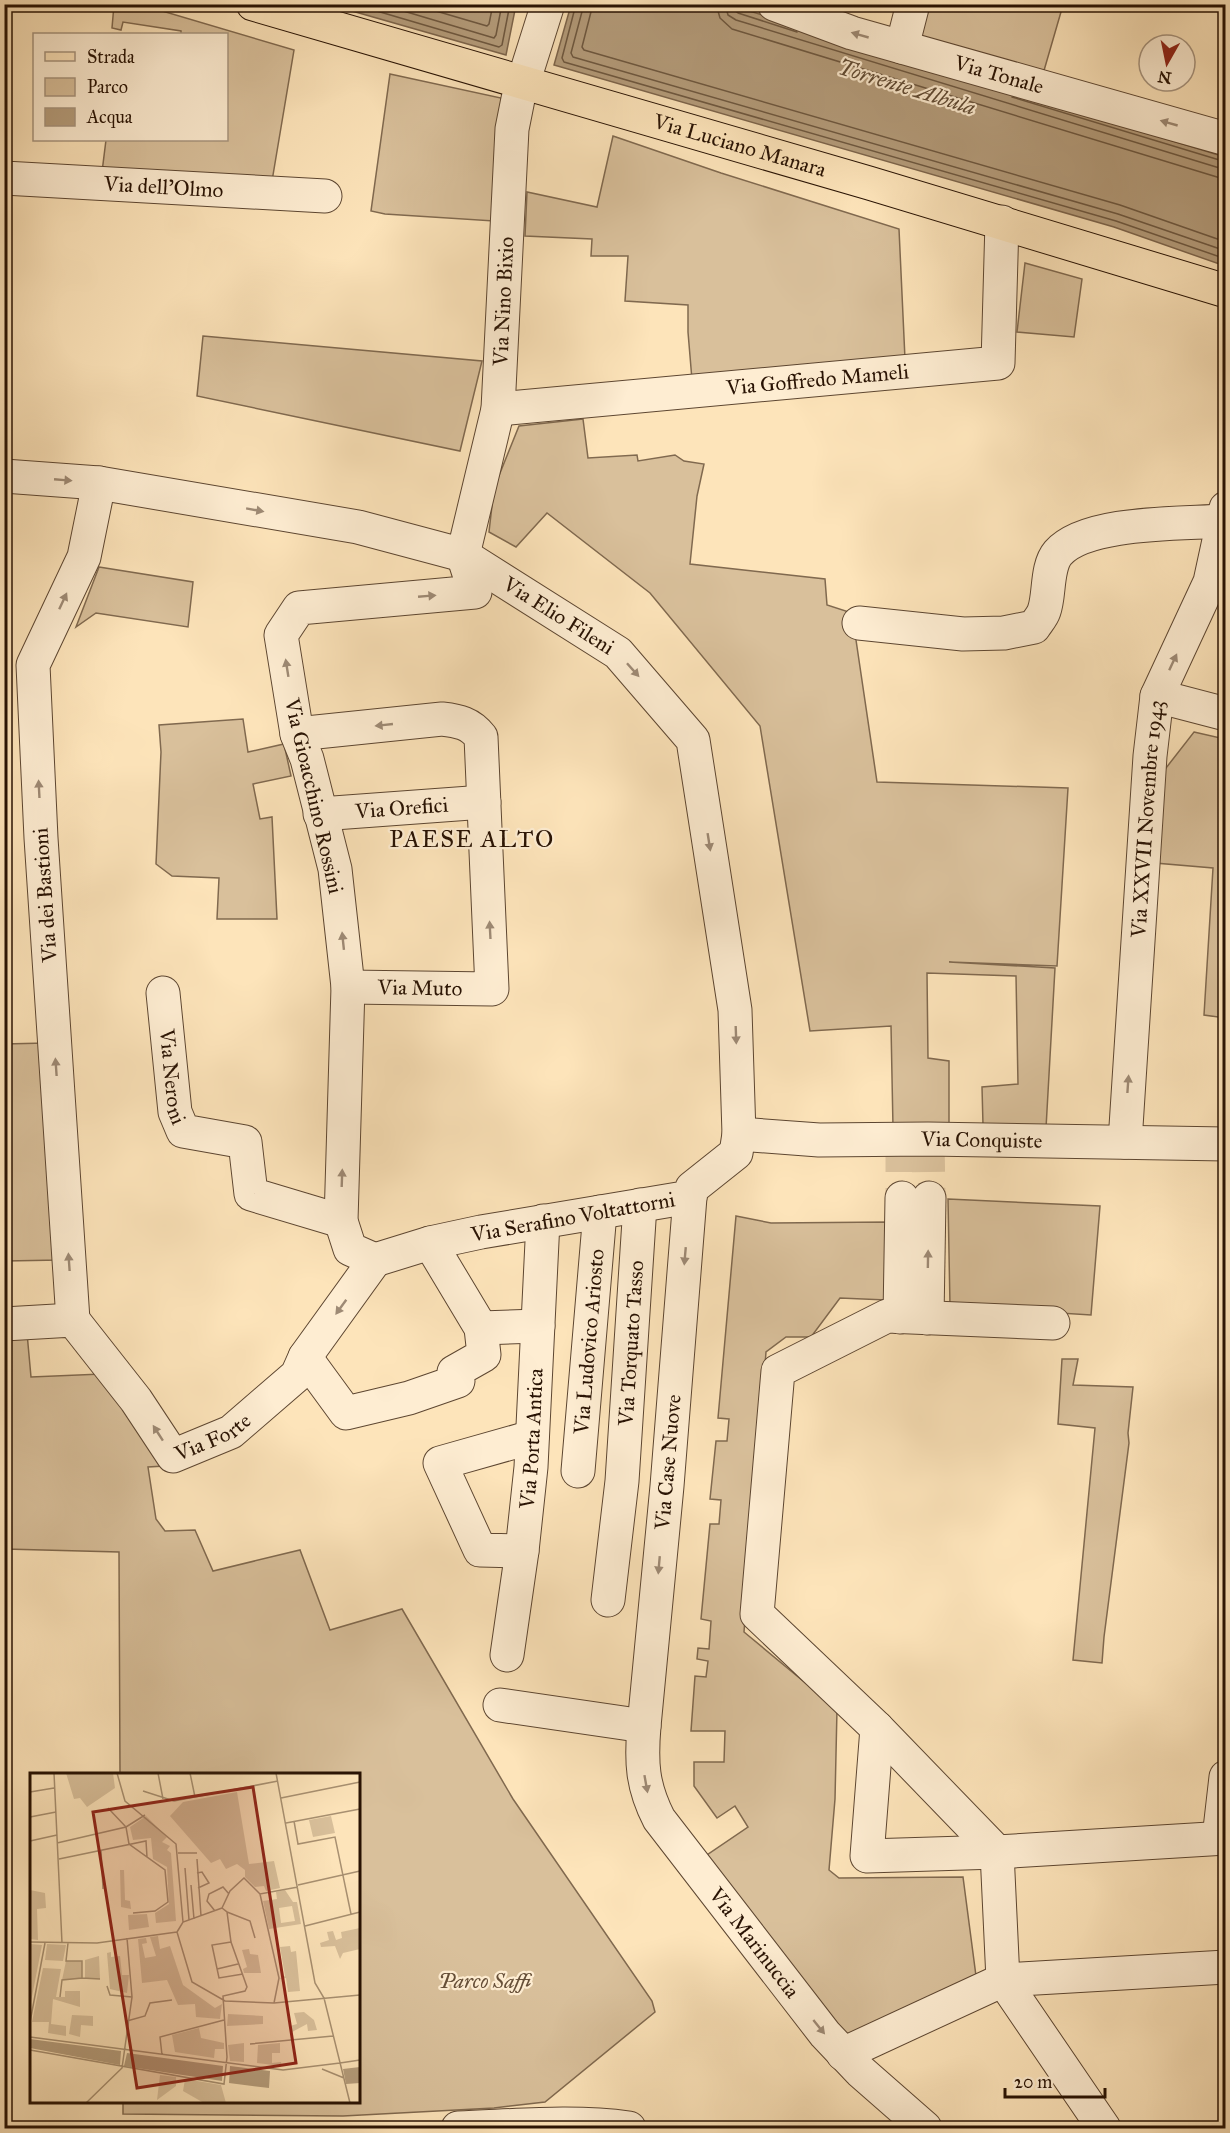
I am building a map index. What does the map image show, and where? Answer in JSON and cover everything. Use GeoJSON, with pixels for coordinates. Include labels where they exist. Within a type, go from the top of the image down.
{"type":"FeatureCollection","features":[{"type":"Feature","properties":{"kind":"main road","name":"Via Luciano Manara"},"geometry":{"type":"LineString","coordinates":[[253,4],[1002,222],[1226,291]]}},
{"type":"Feature","properties":{"kind":"street","name":"Via Nino Bixio"},"geometry":{"type":"LineString","coordinates":[[463,555],[498,409],[510,144],[514,114],[548,4]]}},
{"type":"Feature","properties":{"kind":"street","name":"Via Tonale"},"geometry":{"type":"LineString","coordinates":[[774,4],[852,33],[1226,139]]}},
{"type":"Feature","properties":{"kind":"street"},"geometry":{"type":"LineString","coordinates":[[902,47],[913,4]]}},
{"type":"Feature","properties":{"kind":"street","name":"Via dell'Olmo"},"geometry":{"type":"LineString","coordinates":[[4,178],[326,196]]}},
{"type":"Feature","properties":{"kind":"street","name":"Via Goffredo Mameli"},"geometry":{"type":"LineString","coordinates":[[498,409],[998,363],[1002,222]]}},
{"type":"Feature","properties":{"kind":"street","name":"Via Elio Fileni"},"geometry":{"type":"LineString","coordinates":[[4,476],[99,483],[358,527],[463,555],[618,653],[693,740],[735,1010],[739,1134]]}},
{"type":"Feature","properties":{"kind":"street","name":"Via dei Bastioni"},"geometry":{"type":"LineString","coordinates":[[73,1320],[41,837],[33,665],[84,557],[99,483]]}},
{"type":"Feature","properties":{"kind":"street"},"geometry":{"type":"LineString","coordinates":[[859,623],[963,633],[1004,633],[1034,627],[1044,612],[1050,574],[1057,554],[1081,537],[1109,529],[1224,515]]}},
{"type":"Feature","properties":{"kind":"street","name":"Via XXVII Novembre 1943"},"geometry":{"type":"LineString","coordinates":[[1125,1142],[1150,756],[1157,696],[1210,582],[1224,515]]}},
{"type":"Feature","properties":{"kind":"street","name":"Via Gioacchino Rossini"},"geometry":{"type":"LineString","coordinates":[[375,1260],[350,1249],[341,1221],[348,987],[334,869],[307,759],[297,734],[281,635],[298,608],[475,592],[463,555]]}},
{"type":"Feature","properties":{"kind":"street"},"geometry":{"type":"LineString","coordinates":[[1157,696],[1226,714]]}},
{"type":"Feature","properties":{"kind":"street"},"geometry":{"type":"LineString","coordinates":[[297,734],[442,719],[457,720],[472,726],[481,737],[484,802]]}},
{"type":"Feature","properties":{"kind":"street","name":"Via Orefici"},"geometry":{"type":"LineString","coordinates":[[320,814],[484,802]]}},
{"type":"Feature","properties":{"kind":"street","name":"Via Muto"},"geometry":{"type":"LineString","coordinates":[[348,987],[492,989],[484,802]]}},
{"type":"Feature","properties":{"kind":"street","name":"Via Neroni"},"geometry":{"type":"LineString","coordinates":[[163,993],[175,1112],[183,1131],[245,1142],[251,1194],[341,1221]]}},
{"type":"Feature","properties":{"kind":"street","name":"Via Conquiste"},"geometry":{"type":"LineString","coordinates":[[739,1134],[819,1140],[928,1139],[1226,1144]]}},
{"type":"Feature","properties":{"kind":"street","name":"Via Serafino Voltattorni"},"geometry":{"type":"LineString","coordinates":[[375,1260],[481,1232],[690,1197],[692,1188],[736,1153],[739,1134]]}},
{"type":"Feature","properties":{"kind":"street","name":"Via Case Nuove"},"geometry":{"type":"LineString","coordinates":[[644,1726],[667,1486],[690,1197]]}},
{"type":"Feature","properties":{"kind":"street"},"geometry":{"type":"LineString","coordinates":[[914,1317],[916,1198]]}},
{"type":"Feature","properties":{"kind":"street","name":"Via Torquato Tasso"},"geometry":{"type":"LineString","coordinates":[[608,1600],[622,1481],[640,1205]]}},
{"type":"Feature","properties":{"kind":"street","name":"Via Ludovico Ariosto"},"geometry":{"type":"LineString","coordinates":[[578,1471],[600,1212]]}},
{"type":"Feature","properties":{"kind":"street","name":"Via Porta Antica"},"geometry":{"type":"LineString","coordinates":[[507,1656],[522,1551],[531,1452],[543,1221]]}},
{"type":"Feature","properties":{"kind":"street"},"geometry":{"type":"LineString","coordinates":[[305,1357],[346,1413],[409,1398],[458,1382],[454,1372],[484,1354],[481,1328],[430,1244]]}},
{"type":"Feature","properties":{"kind":"street","name":"Via Forte"},"geometry":{"type":"LineString","coordinates":[[73,1320],[136,1400],[173,1456],[231,1432],[297,1375],[305,1357],[375,1260]]}},
{"type":"Feature","properties":{"kind":"street"},"geometry":{"type":"LineString","coordinates":[[1053,1323],[887,1316],[778,1371],[757,1614],[877,1728],[997,1852],[1004,1980],[1104,2128]]}},
{"type":"Feature","properties":{"kind":"street"},"geometry":{"type":"LineString","coordinates":[[4,1324],[73,1320]]}},
{"type":"Feature","properties":{"kind":"street"},"geometry":{"type":"LineString","coordinates":[[481,1328],[538,1326]]}},
{"type":"Feature","properties":{"kind":"street"},"geometry":{"type":"LineString","coordinates":[[522,1551],[480,1550],[440,1462],[531,1452],[578,1471],[622,1481],[667,1486]]}},
{"type":"Feature","properties":{"kind":"street"},"geometry":{"type":"LineString","coordinates":[[500,1705],[644,1726]]}},
{"type":"Feature","properties":{"kind":"street","name":"Via Marinuccia"},"geometry":{"type":"LineString","coordinates":[[644,1726],[642,1754],[644,1779],[647,1793],[659,1819],[801,2004],[843,2054],[925,2128]]}},
{"type":"Feature","properties":{"kind":"street"},"geometry":{"type":"LineString","coordinates":[[877,1728],[867,1856],[997,1852],[1222,1838],[1226,1777]]}},
{"type":"Feature","properties":{"kind":"street"},"geometry":{"type":"LineString","coordinates":[[843,2054],[1004,1980],[1226,1967]]}},
{"type":"Feature","properties":{"kind":"street"},"geometry":{"type":"LineString","coordinates":[[458,2128],[578,2124],[629,2128]]}},
{"type":"Feature","properties":{"kind":"green space"},"geometry":{"type":"Polygon","coordinates":[[[114,5],[142,5],[294,50],[272,181],[102,172],[106,141],[228,141],[228,33],[181,33],[181,31],[123,22],[121,30],[112,28],[114,5]]]}},
{"type":"Feature","properties":{"kind":"green space"},"geometry":{"type":"Polygon","coordinates":[[[925,5],[1063,5],[1043,74],[921,37],[925,5]]]}},
{"type":"Feature","properties":{"kind":"green space"},"geometry":{"type":"Polygon","coordinates":[[[390,74],[501,98],[494,221],[385,214],[371,211],[390,74]]]}},
{"type":"Feature","properties":{"kind":"green space"},"geometry":{"type":"Polygon","coordinates":[[[613,136],[899,229],[905,359],[692,380],[688,305],[625,301],[628,256],[591,256],[592,239],[525,236],[527,192],[597,207],[613,136]]]}},
{"type":"Feature","properties":{"kind":"green space"},"geometry":{"type":"Polygon","coordinates":[[[1025,263],[1082,279],[1074,337],[1017,332],[1025,263]]]}},
{"type":"Feature","properties":{"kind":"green space"},"geometry":{"type":"Polygon","coordinates":[[[203,336],[482,361],[460,451],[197,396],[203,336]]]}},
{"type":"Feature","properties":{"kind":"green space"},"geometry":{"type":"Polygon","coordinates":[[[583,419],[588,458],[637,455],[638,461],[675,455],[684,461],[704,464],[697,496],[690,564],[825,579],[827,605],[852,613],[877,782],[1068,788],[1057,966],[949,962],[1055,968],[1046,1128],[983,1125],[982,1087],[1018,1084],[1016,976],[927,973],[928,1058],[949,1061],[949,1127],[893,1127],[891,1026],[810,1031],[760,726],[650,593],[547,513],[516,547],[489,532],[494,488],[519,426],[583,419]]]}},
{"type":"Feature","properties":{"kind":"green space"},"geometry":{"type":"Polygon","coordinates":[[[99,567],[193,582],[188,627],[96,613],[76,627],[99,567]]]}},
{"type":"Feature","properties":{"kind":"green space"},"geometry":{"type":"Polygon","coordinates":[[[243,719],[248,752],[284,744],[291,776],[253,784],[260,819],[272,817],[277,919],[217,919],[219,878],[172,876],[156,864],[161,752],[159,725],[243,719]]]}},
{"type":"Feature","properties":{"kind":"green space"},"geometry":{"type":"Polygon","coordinates":[[[1194,732],[1225,739],[1225,1018],[1204,1015],[1213,868],[1155,863],[1159,777],[1194,732]]]}},
{"type":"Feature","properties":{"kind":"green space"},"geometry":{"type":"Polygon","coordinates":[[[46,1043],[60,1260],[5,1261],[4,1044],[46,1043]]]}},
{"type":"Feature","properties":{"kind":"green space"},"geometry":{"type":"Polygon","coordinates":[[[948,1199],[1100,1206],[1091,1315],[950,1306],[948,1199]]]}},
{"type":"Feature","properties":{"kind":"green space"},"geometry":{"type":"Polygon","coordinates":[[[736,1216],[771,1223],[889,1222],[886,1300],[840,1298],[811,1337],[786,1337],[766,1352],[744,1632],[837,1709],[835,1799],[829,1870],[839,1878],[963,1877],[976,1976],[840,2042],[704,1857],[748,1827],[735,1806],[717,1818],[694,1786],[694,1762],[724,1762],[725,1731],[691,1731],[695,1676],[706,1677],[708,1661],[697,1659],[698,1648],[709,1649],[711,1621],[701,1619],[710,1524],[719,1524],[721,1500],[710,1499],[716,1441],[727,1441],[729,1419],[718,1418],[736,1216]]]}},
{"type":"Feature","properties":{"kind":"green space","name":"Parco Saffi"},"geometry":{"type":"Polygon","coordinates":[[[27,1333],[31,1377],[102,1374],[164,1466],[148,1467],[156,1519],[165,1531],[195,1530],[213,1571],[300,1550],[330,1630],[402,1609],[513,1799],[652,2001],[655,2012],[545,2102],[494,2108],[343,2116],[123,2114],[123,2103],[360,2103],[360,1773],[120,1773],[119,1552],[5,1549],[4,1334],[27,1333]]]}},
{"type":"Feature","properties":{"kind":"green space"},"geometry":{"type":"Polygon","coordinates":[[[1062,1359],[1078,1359],[1073,1385],[1133,1387],[1129,1443],[1102,1663],[1073,1660],[1095,1428],[1058,1424],[1062,1359]]]}},
{"type":"Feature","properties":{"kind":"water"},"geometry":{"type":"Polygon","coordinates":[[[331,5],[516,5],[506,55],[331,5]]]}},
{"type":"Feature","properties":{"kind":"water","name":"Torrente Albula"},"geometry":{"type":"Polygon","coordinates":[[[571,5],[730,5],[1225,157],[1225,266],[1114,227],[554,65],[571,5]]]}},
{"type":"Feature","properties":{"kind":"tunnel"},"geometry":{"type":"LineString","coordinates":[[902,1139],[902,1198]]}},
{"type":"Feature","properties":{"kind":"tunnel"},"geometry":{"type":"LineString","coordinates":[[928,1139],[929,1198]]}},
{"type":"Feature","properties":{"kind":"district","name":"PAESE ALTO"},"geometry":{"type":"Point","coordinates":[472,839]}}]}
